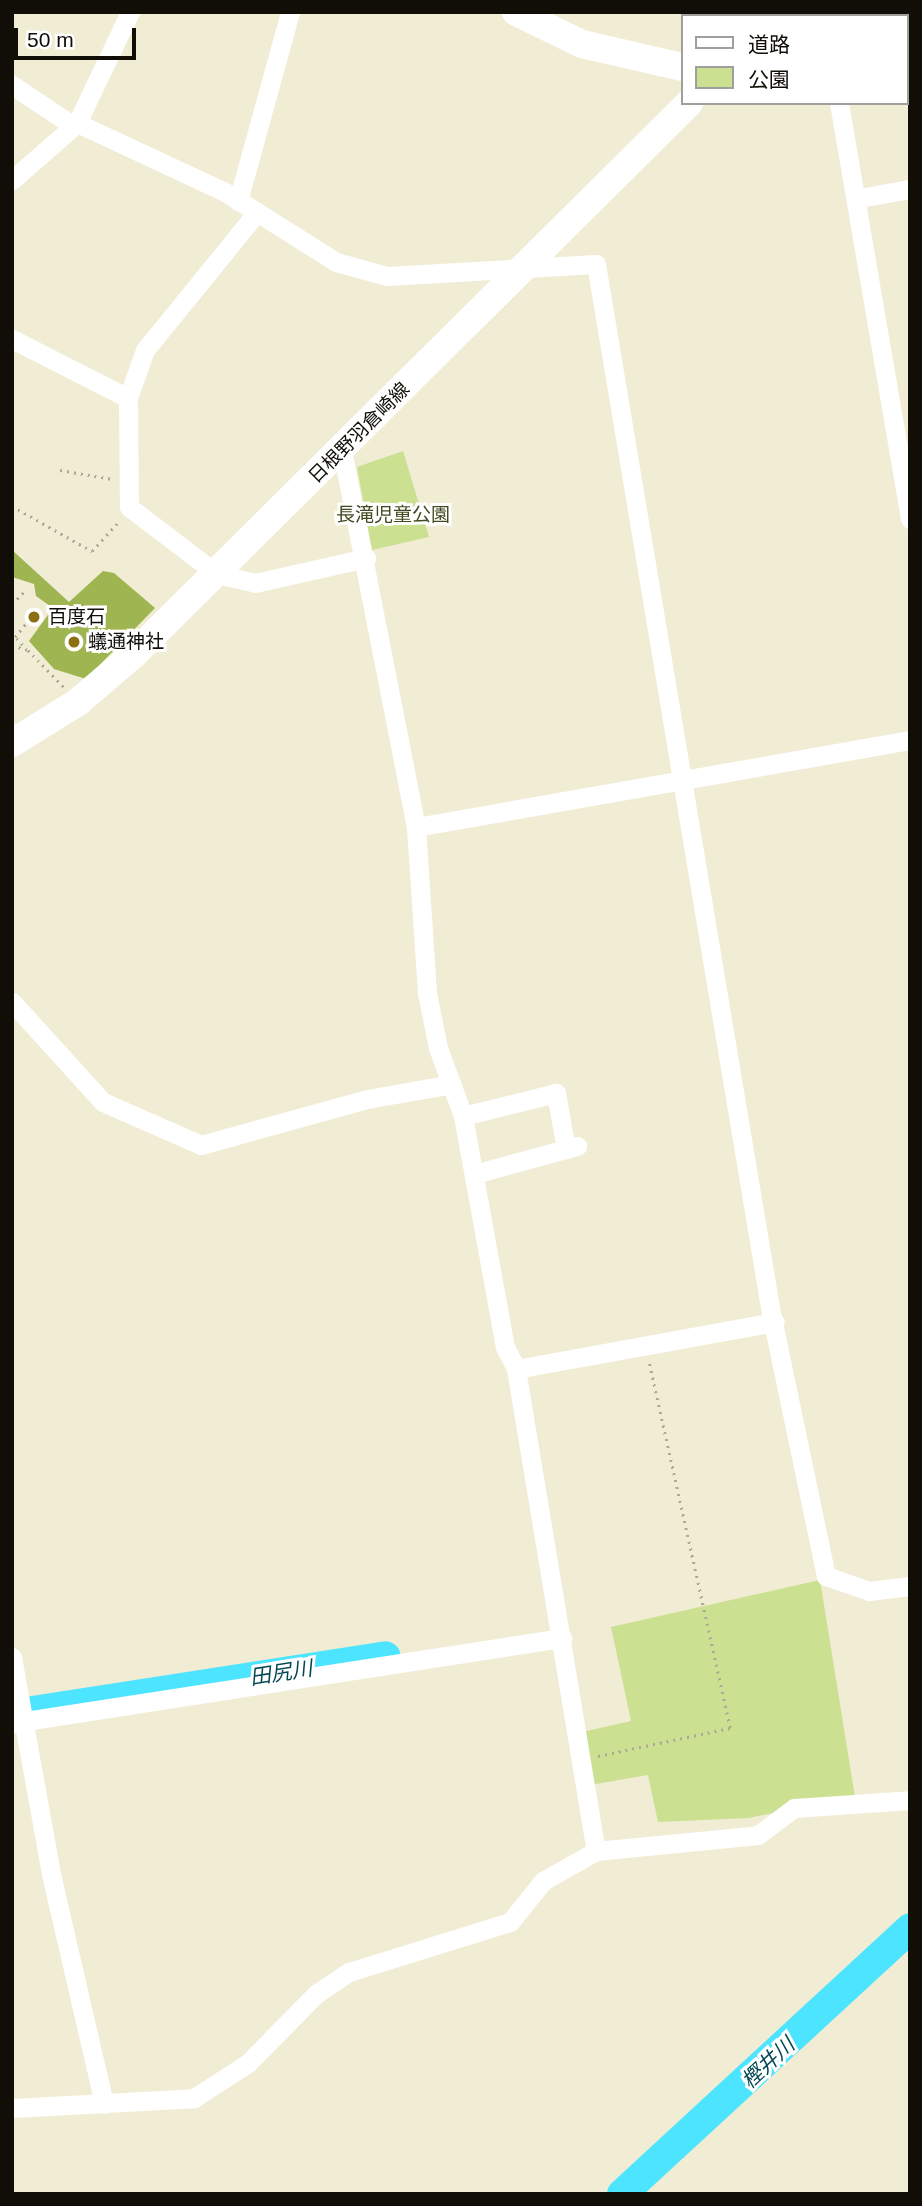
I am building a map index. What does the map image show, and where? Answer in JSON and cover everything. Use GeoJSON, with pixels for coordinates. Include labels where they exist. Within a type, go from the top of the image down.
{"type":"FeatureCollection","features":[{"type":"Feature","properties":{"kind":"main road"},"geometry":{"type":"LineString","coordinates":[[516,12],[583,44],[680,67]]}},
{"type":"Feature","properties":{"kind":"main road","name":"日根野羽倉崎線"},"geometry":{"type":"LineString","coordinates":[[12,743],[78,702],[217,574],[686,105]]}},
{"type":"Feature","properties":{"kind":"street"},"geometry":{"type":"LineString","coordinates":[[12,180],[74,124],[130,12]]}},
{"type":"Feature","properties":{"kind":"street"},"geometry":{"type":"LineString","coordinates":[[238,201],[290,12]]}},
{"type":"Feature","properties":{"kind":"street"},"geometry":{"type":"LineString","coordinates":[[12,85],[74,124],[238,201],[336,262],[387,276],[596,264],[687,780],[775,1322],[826,1576],[869,1591],[910,1586]]}},
{"type":"Feature","properties":{"kind":"street"},"geometry":{"type":"LineString","coordinates":[[839,105],[859,198],[910,519]]}},
{"type":"Feature","properties":{"kind":"street"},"geometry":{"type":"LineString","coordinates":[[859,198],[910,189]]}},
{"type":"Feature","properties":{"kind":"street"},"geometry":{"type":"LineString","coordinates":[[257,212],[145,350],[128,398],[126,481],[130,508],[217,574],[255,583],[366,558]]}},
{"type":"Feature","properties":{"kind":"street"},"geometry":{"type":"LineString","coordinates":[[12,339],[128,398]]}},
{"type":"Feature","properties":{"kind":"street"},"geometry":{"type":"LineString","coordinates":[[342,450],[366,558],[416,827],[427,993],[463,1116],[505,1347],[516,1369],[596,1851]]}},
{"type":"Feature","properties":{"kind":"street"},"geometry":{"type":"LineString","coordinates":[[416,827],[910,740]]}},
{"type":"Feature","properties":{"kind":"street"},"geometry":{"type":"LineString","coordinates":[[13,1009],[103,1102],[201,1145],[367,1099],[452,1084]]}},
{"type":"Feature","properties":{"kind":"street"},"geometry":{"type":"LineString","coordinates":[[463,1116],[556,1093],[572,1147],[474,1174]]}},
{"type":"Feature","properties":{"kind":"street"},"geometry":{"type":"LineString","coordinates":[[516,1369],[775,1322]]}},
{"type":"Feature","properties":{"kind":"street"},"geometry":{"type":"LineString","coordinates":[[18,1722],[562,1638]]}},
{"type":"Feature","properties":{"kind":"street"},"geometry":{"type":"LineString","coordinates":[[12,1657],[18,1722],[104,2104]]}},
{"type":"Feature","properties":{"kind":"street"},"geometry":{"type":"LineString","coordinates":[[12,2108],[194,2098],[248,2063],[316,1994],[349,1972],[510,1922],[543,1881],[596,1851],[758,1835],[794,1808],[910,1800]]}},
{"type":"Feature","properties":{"kind":"path"},"geometry":{"type":"LineString","coordinates":[[60,470],[126,481]]}},
{"type":"Feature","properties":{"kind":"path"},"geometry":{"type":"LineString","coordinates":[[12,506],[92,551],[130,508]]}},
{"type":"Feature","properties":{"kind":"path"},"geometry":{"type":"LineString","coordinates":[[12,604],[25,591]]}},
{"type":"Feature","properties":{"kind":"path"},"geometry":{"type":"LineString","coordinates":[[36,611],[14,635],[78,702]]}},
{"type":"Feature","properties":{"kind":"path"},"geometry":{"type":"LineString","coordinates":[[12,645],[28,650]]}},
{"type":"Feature","properties":{"kind":"path"},"geometry":{"type":"LineString","coordinates":[[581,1760],[730,1728],[645,1346]]}},
{"type":"Feature","properties":{"kind":"green space","name":"長滝児童公園"},"geometry":{"type":"Polygon","coordinates":[[[403,451],[429,537],[372,550],[357,467],[403,451]]]}},
{"type":"Feature","properties":{"kind":"green space"},"geometry":{"type":"Polygon","coordinates":[[[12,550],[69,602],[103,571],[114,573],[155,608],[86,679],[54,669],[29,641],[53,608],[36,596],[34,584],[12,577],[12,550]]]}},
{"type":"Feature","properties":{"kind":"green space"},"geometry":{"type":"Polygon","coordinates":[[[820,1580],[855,1797],[748,1818],[658,1822],[648,1775],[590,1785],[582,1732],[631,1721],[611,1627],[820,1580]]]}},
{"type":"Feature","properties":{"kind":"waterway","name":"田尻川"},"geometry":{"type":"LineString","coordinates":[[13,1714],[386,1656]]}},
{"type":"Feature","properties":{"kind":"waterway","name":"樫井川"},"geometry":{"type":"LineString","coordinates":[[622,2194],[910,1928]]}},
{"type":"Feature","properties":{"kind":"place","name":"百度石"},"geometry":{"type":"Point","coordinates":[34,617]}},
{"type":"Feature","properties":{"kind":"place","name":"蟻通神社"},"geometry":{"type":"Point","coordinates":[74,642]}}]}
